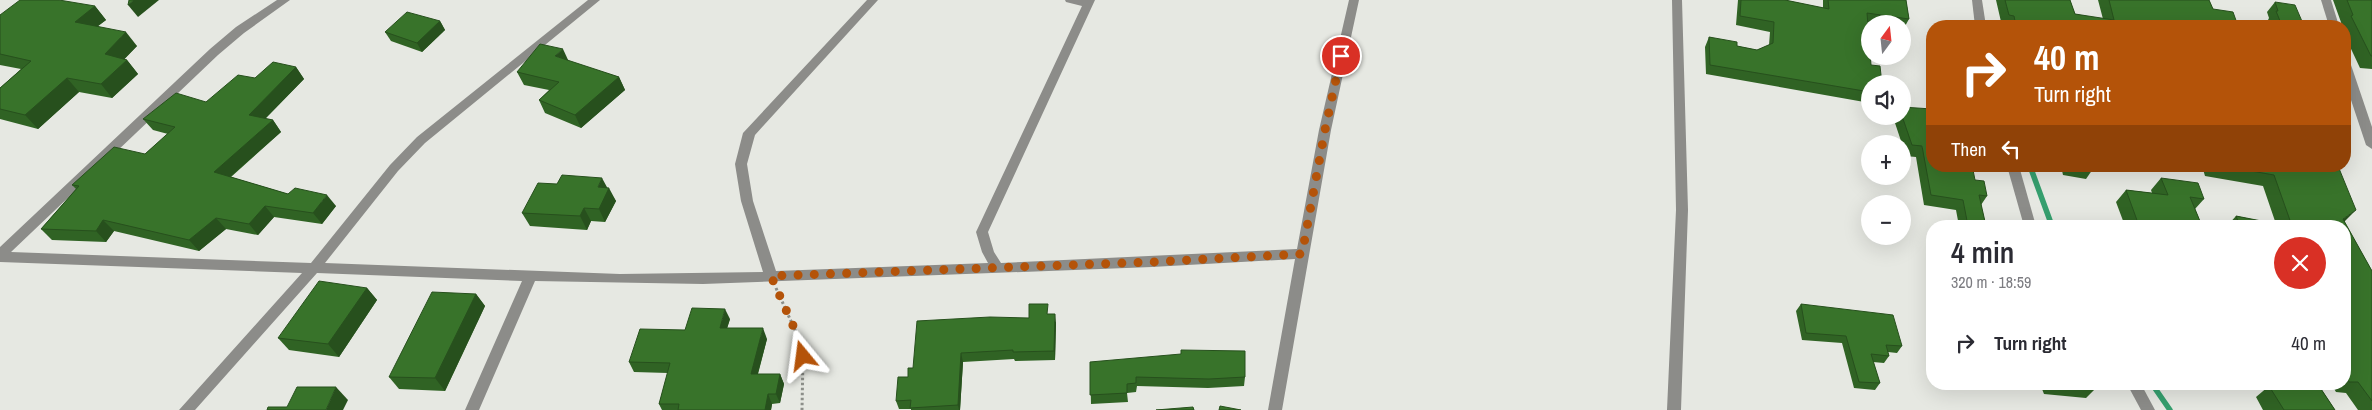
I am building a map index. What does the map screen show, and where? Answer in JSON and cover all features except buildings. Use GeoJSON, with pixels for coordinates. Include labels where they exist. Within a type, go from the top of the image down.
{"type":"FeatureCollection","features":[{"type":"Feature","properties":{"kind":"street"},"geometry":{"type":"LineString","coordinates":[[0,256],[214,52],[254,19],[285,0]]}},
{"type":"Feature","properties":{"kind":"street"},"geometry":{"type":"LineString","coordinates":[[186,410],[314,268],[388,175],[421,140],[595,0]]}},
{"type":"Feature","properties":{"kind":"street"},"geometry":{"type":"LineString","coordinates":[[771,276],[747,201],[741,164],[750,133],[873,0]]}},
{"type":"Feature","properties":{"kind":"street"},"geometry":{"type":"LineString","coordinates":[[996,268],[988,252],[982,232],[1090,2],[1070,0]]}},
{"type":"Feature","properties":{"kind":"street"},"geometry":{"type":"LineString","coordinates":[[1275,410],[1325,130],[1354,0]]}},
{"type":"Feature","properties":{"kind":"street"},"geometry":{"type":"LineString","coordinates":[[1674,410],[1682,210],[1677,0]]}},
{"type":"Feature","properties":{"kind":"street"},"geometry":{"type":"LineString","coordinates":[[1977,0],[1980,20]]}},
{"type":"Feature","properties":{"kind":"street"},"geometry":{"type":"LineString","coordinates":[[2326,0],[2332,20]]}},
{"type":"Feature","properties":{"kind":"street"},"geometry":{"type":"LineString","coordinates":[[2351,83],[2372,145]]}},
{"type":"Feature","properties":{"kind":"street"},"geometry":{"type":"LineString","coordinates":[[2015,172],[2028,220]]}},
{"type":"Feature","properties":{"kind":"street"},"geometry":{"type":"LineString","coordinates":[[0,256],[620,279],[996,268],[1302,254]]}},
{"type":"Feature","properties":{"kind":"street"},"geometry":{"type":"LineString","coordinates":[[472,410],[531,276]]}},
{"type":"Feature","properties":{"kind":"street"},"geometry":{"type":"LineString","coordinates":[[2137,390],[2148,410]]}},
{"type":"Feature","properties":{"kind":"path"},"geometry":{"type":"LineString","coordinates":[[771,276],[795,330],[803,356],[802,410]]}},
{"type":"Feature","properties":{"kind":"waterway"},"geometry":{"type":"LineString","coordinates":[[2032,172],[2050,220]]}},
{"type":"Feature","properties":{"kind":"waterway"},"geometry":{"type":"LineString","coordinates":[[2156,390],[2170,410]]}},
{"type":"Feature","properties":{"kind":"route"},"geometry":{"type":"LineString","coordinates":[[803,356],[795,330],[771,276],[1152,262],[1302,254],[1341,56]]}}]}
